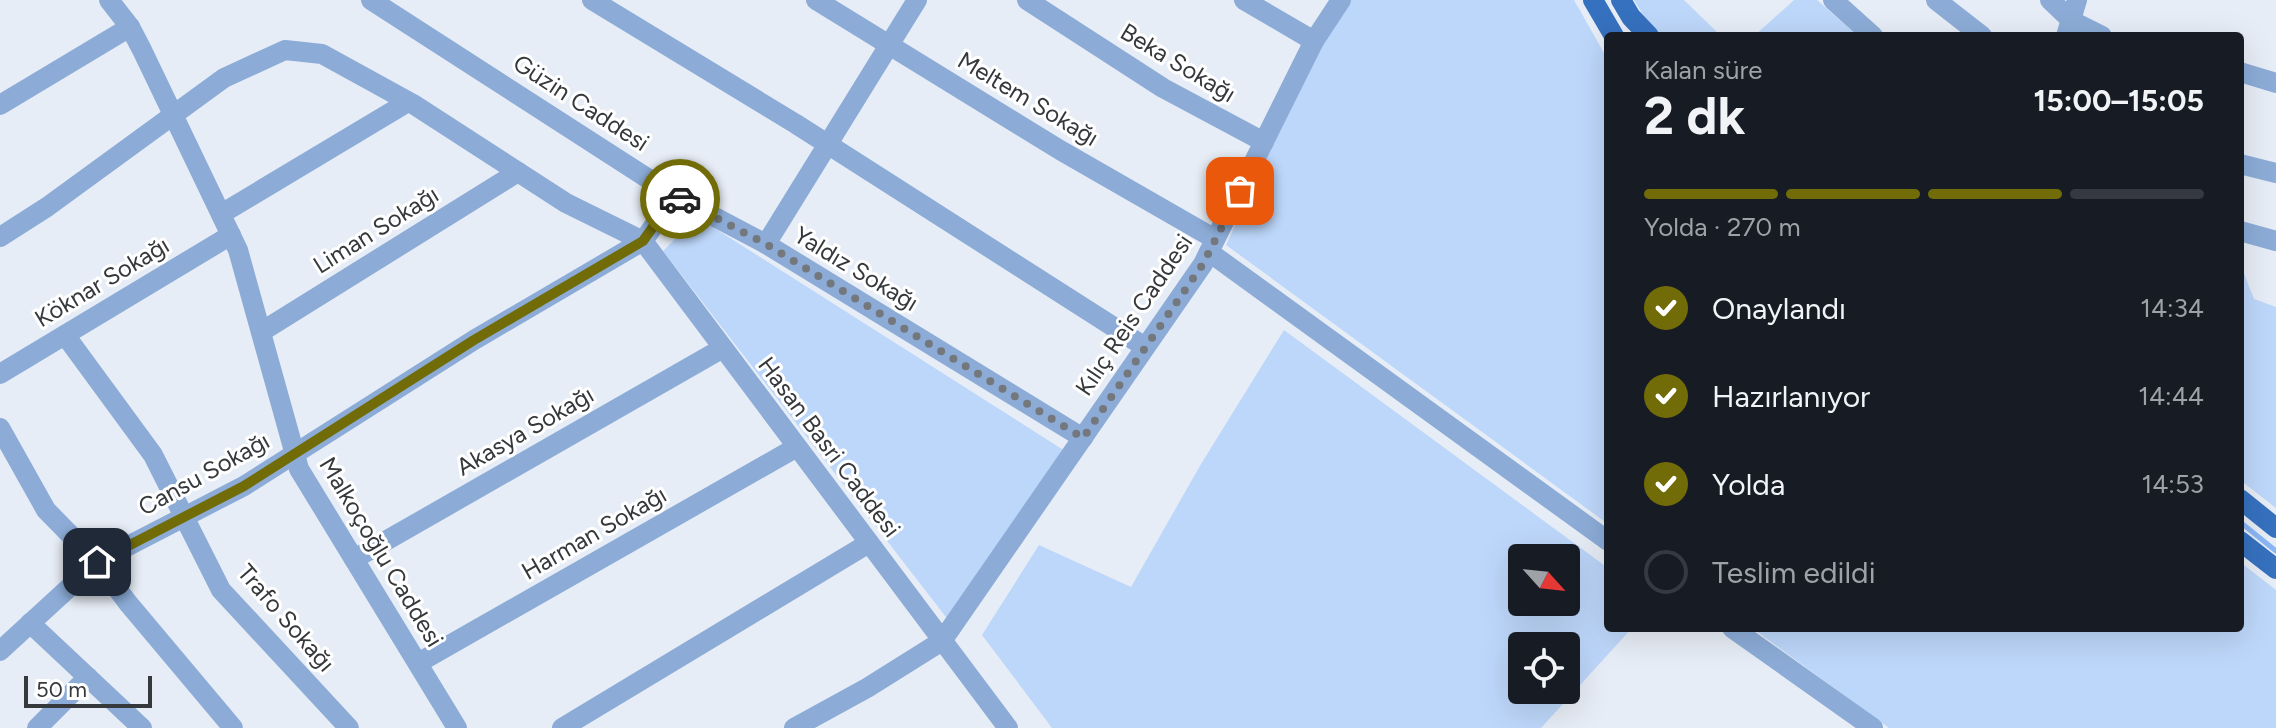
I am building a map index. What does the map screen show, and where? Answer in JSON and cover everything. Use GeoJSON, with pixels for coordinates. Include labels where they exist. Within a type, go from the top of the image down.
{"type":"FeatureCollection","features":[{"type":"Feature","properties":{"kind":"main road"},"geometry":{"type":"LineString","coordinates":[[1593,0],[1612,32]]}},
{"type":"Feature","properties":{"kind":"main road"},"geometry":{"type":"LineString","coordinates":[[1621,0],[1645,32]]}},
{"type":"Feature","properties":{"kind":"main road"},"geometry":{"type":"LineString","coordinates":[[2244,502],[2276,528]]}},
{"type":"Feature","properties":{"kind":"main road"},"geometry":{"type":"LineString","coordinates":[[2244,544],[2276,569]]}},
{"type":"Feature","properties":{"kind":"street","name":"Malkoçoğlu Caddesi"},"geometry":{"type":"LineString","coordinates":[[109,0],[130,27],[238,250],[299,469],[457,728]]}},
{"type":"Feature","properties":{"kind":"street","name":"Güzin Caddesi"},"geometry":{"type":"LineString","coordinates":[[371,0],[675,196],[766,244]]}},
{"type":"Feature","properties":{"kind":"street"},"geometry":{"type":"LineString","coordinates":[[592,0],[827,144],[1145,347]]}},
{"type":"Feature","properties":{"kind":"street","name":"Meltem Sokağı"},"geometry":{"type":"LineString","coordinates":[[816,0],[1212,245],[1604,538]]}},
{"type":"Feature","properties":{"kind":"street","name":"Yaldız Sokağı"},"geometry":{"type":"LineString","coordinates":[[917,0],[766,244],[1083,438]]}},
{"type":"Feature","properties":{"kind":"street","name":"Beka Sokağı"},"geometry":{"type":"LineString","coordinates":[[1027,0],[1163,88],[1264,142]]}},
{"type":"Feature","properties":{"kind":"street"},"geometry":{"type":"LineString","coordinates":[[1244,0],[1314,41]]}},
{"type":"Feature","properties":{"kind":"street","name":"Kılıç Reis Caddesi"},"geometry":{"type":"LineString","coordinates":[[942,641],[1212,245],[1314,41],[1341,0]]}},
{"type":"Feature","properties":{"kind":"street"},"geometry":{"type":"LineString","coordinates":[[1936,0],[1977,32]]}},
{"type":"Feature","properties":{"kind":"street"},"geometry":{"type":"LineString","coordinates":[[2050,0],[2069,28]]}},
{"type":"Feature","properties":{"kind":"street"},"geometry":{"type":"LineString","coordinates":[[2069,28],[2077,0]]}},
{"type":"Feature","properties":{"kind":"street"},"geometry":{"type":"LineString","coordinates":[[1839,2],[1869,32]]}},
{"type":"Feature","properties":{"kind":"street"},"geometry":{"type":"LineString","coordinates":[[0,105],[130,27]]}},
{"type":"Feature","properties":{"kind":"street"},"geometry":{"type":"LineString","coordinates":[[0,237],[47,207],[224,78],[285,50],[322,54],[408,102],[566,203],[643,241],[675,196]]}},
{"type":"Feature","properties":{"kind":"street"},"geometry":{"type":"LineString","coordinates":[[2244,73],[2276,83]]}},
{"type":"Feature","properties":{"kind":"street"},"geometry":{"type":"LineString","coordinates":[[221,214],[408,102]]}},
{"type":"Feature","properties":{"kind":"street"},"geometry":{"type":"LineString","coordinates":[[2244,165],[2276,173]]}},
{"type":"Feature","properties":{"kind":"street","name":"Liman Sokağı"},"geometry":{"type":"LineString","coordinates":[[261,332],[518,172]]}},
{"type":"Feature","properties":{"kind":"street"},"geometry":{"type":"LineString","coordinates":[[2244,232],[2276,241]]}},
{"type":"Feature","properties":{"kind":"street","name":"Köknar Sokağı"},"geometry":{"type":"LineString","coordinates":[[0,374],[231,235]]}},
{"type":"Feature","properties":{"kind":"street","name":"Hasan Basri Caddesi"},"geometry":{"type":"LineString","coordinates":[[643,241],[1008,728]]}},
{"type":"Feature","properties":{"kind":"street","name":"Cansu Sokağı"},"geometry":{"type":"LineString","coordinates":[[1,649],[97,562],[244,486],[474,340],[643,241]]}},
{"type":"Feature","properties":{"kind":"street","name":"Trafo Sokağı"},"geometry":{"type":"LineString","coordinates":[[65,335],[153,455],[221,590],[349,728]]}},
{"type":"Feature","properties":{"kind":"street","name":"Akasya Sokağı"},"geometry":{"type":"LineString","coordinates":[[354,559],[723,348]]}},
{"type":"Feature","properties":{"kind":"street"},"geometry":{"type":"LineString","coordinates":[[0,428],[46,510],[97,562],[233,728]]}},
{"type":"Feature","properties":{"kind":"street","name":"Harman Sokağı"},"geometry":{"type":"LineString","coordinates":[[418,663],[797,447]]}},
{"type":"Feature","properties":{"kind":"street"},"geometry":{"type":"LineString","coordinates":[[562,728],[869,543]]}},
{"type":"Feature","properties":{"kind":"street"},"geometry":{"type":"LineString","coordinates":[[30,623],[142,728]]}},
{"type":"Feature","properties":{"kind":"street"},"geometry":{"type":"LineString","coordinates":[[1738,632],[1873,728]]}},
{"type":"Feature","properties":{"kind":"street"},"geometry":{"type":"LineString","coordinates":[[794,728],[867,688],[942,641]]}},
{"type":"Feature","properties":{"kind":"street"},"geometry":{"type":"LineString","coordinates":[[37,728],[88,677]]}},
{"type":"Feature","properties":{"kind":"shaded area"},"geometry":{"type":"Polygon","coordinates":[[[1350,0],[1574,0],[1604,53],[1604,521],[1226,245],[1317,47],[1350,0]]]}},
{"type":"Feature","properties":{"kind":"shaded area"},"geometry":{"type":"Polygon","coordinates":[[[1634,0],[1684,0],[1717,32],[1654,32],[1634,0]]]}},
{"type":"Feature","properties":{"kind":"shaded area"},"geometry":{"type":"Polygon","coordinates":[[[1794,0],[1817,0],[1853,32],[1758,32],[1794,0]]]}},
{"type":"Feature","properties":{"kind":"shaded area"},"geometry":{"type":"Polygon","coordinates":[[[697,217],[1065,451],[949,621],[663,251],[697,217]]]}},
{"type":"Feature","properties":{"kind":"shaded area"},"geometry":{"type":"Polygon","coordinates":[[[2244,273],[2254,299],[2276,307],[2276,508],[2244,483],[2244,273]]]}},
{"type":"Feature","properties":{"kind":"shaded area"},"geometry":{"type":"Polygon","coordinates":[[[1284,330],[1575,544],[1508,544],[1508,616],[1580,616],[1580,547],[1604,565],[1604,632],[1628,632],[1580,685],[1580,632],[1508,632],[1508,704],[1563,704],[1541,728],[1052,728],[982,635],[1039,545],[1131,587],[1201,464],[1284,330]]]}},
{"type":"Feature","properties":{"kind":"shaded area"},"geometry":{"type":"Polygon","coordinates":[[[2244,565],[2276,590],[2276,728],[1889,728],[1757,632],[2244,632],[2244,565]]]}},
{"type":"Feature","properties":{"kind":"waterway"},"geometry":{"type":"LineString","coordinates":[[2244,525],[2276,551]]}},
{"type":"Feature","properties":{"kind":"way so far"},"geometry":{"type":"LineString","coordinates":[[680,199],[766,244],[1083,438],[1203,264],[1240,191]]}},
{"type":"Feature","properties":{"kind":"route"},"geometry":{"type":"LineString","coordinates":[[97,562],[244,486],[474,340],[643,241],[675,196],[680,199]]}}]}
